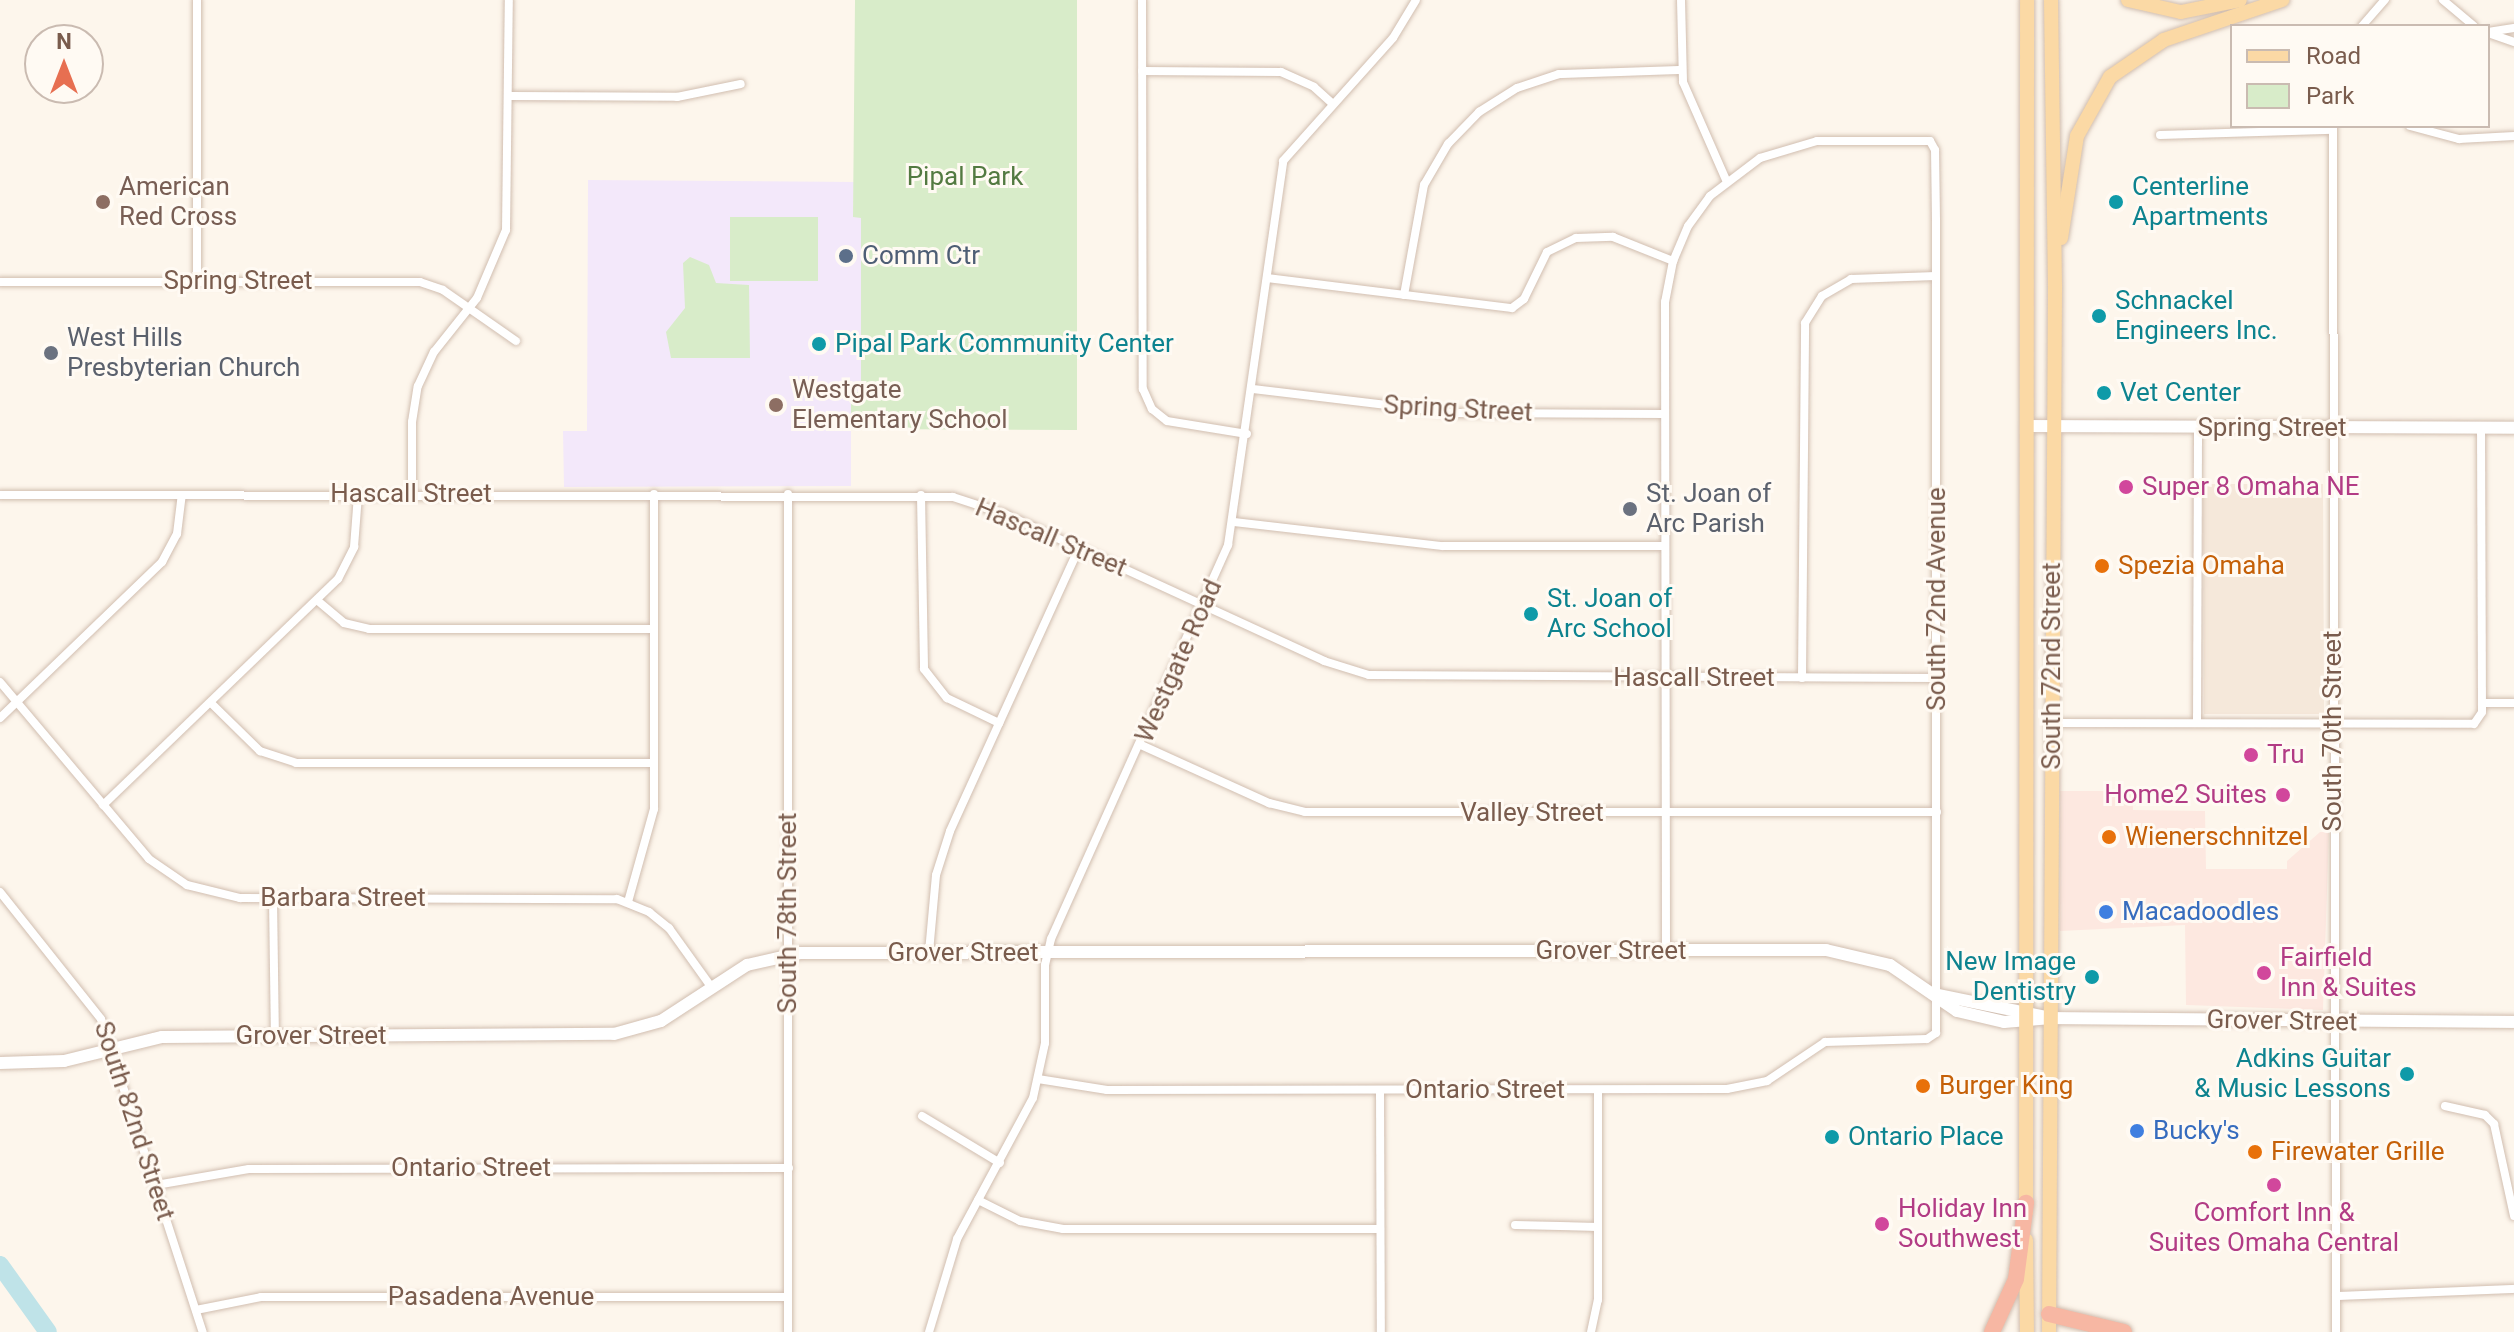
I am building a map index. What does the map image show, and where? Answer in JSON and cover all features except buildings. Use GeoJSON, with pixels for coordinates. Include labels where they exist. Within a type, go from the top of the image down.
{"type":"FeatureCollection","features":[{"type":"Feature","properties":{"kind":"highway"},"geometry":{"type":"LineString","coordinates":[[1992,1332],[2016,1279],[2026,1203]]}},
{"type":"Feature","properties":{"kind":"highway"},"geometry":{"type":"LineString","coordinates":[[2049,1314],[2124,1332]]}},
{"type":"Feature","properties":{"kind":"main road","name":"South 72nd Street"},"geometry":{"type":"LineString","coordinates":[[2027,0],[2030,426],[2027,1332]]}},
{"type":"Feature","properties":{"kind":"main road","name":"South 72nd Street"},"geometry":{"type":"LineString","coordinates":[[2049,1332],[2055,286],[2051,0]]}},
{"type":"Feature","properties":{"kind":"main road"},"geometry":{"type":"LineString","coordinates":[[2128,0],[2181,12],[2240,0]]}},
{"type":"Feature","properties":{"kind":"main road"},"geometry":{"type":"LineString","coordinates":[[2055,286],[2072,158],[2082,121],[2099,91],[2151,46],[2282,0]]}},
{"type":"Feature","properties":{"kind":"main road"},"geometry":{"type":"LineString","coordinates":[[2027,702],[2051,723]]}},
{"type":"Feature","properties":{"kind":"street"},"geometry":{"type":"LineString","coordinates":[[197,0],[197,281]]}},
{"type":"Feature","properties":{"kind":"street"},"geometry":{"type":"LineString","coordinates":[[412,494],[412,422],[418,386],[434,352],[469,309],[494,268],[506,230],[509,0]]}},
{"type":"Feature","properties":{"kind":"street"},"geometry":{"type":"LineString","coordinates":[[1142,0],[1142,377],[1152,409],[1175,424],[1247,434]]}},
{"type":"Feature","properties":{"kind":"street","name":"Westgate Road"},"geometry":{"type":"LineString","coordinates":[[929,1332],[944,1270],[1000,1163],[1038,1079],[1048,952],[1205,606],[1234,522],[1283,161],[1393,38],[1416,0]]}},
{"type":"Feature","properties":{"kind":"street"},"geometry":{"type":"LineString","coordinates":[[1666,951],[1665,302],[1673,261],[1694,216],[1726,180],[1689,101],[1682,70],[1681,0]]}},
{"type":"Feature","properties":{"kind":"street"},"geometry":{"type":"LineString","coordinates":[[2364,24],[2385,0]]}},
{"type":"Feature","properties":{"kind":"street"},"geometry":{"type":"LineString","coordinates":[[2443,0],[2472,24]]}},
{"type":"Feature","properties":{"kind":"street"},"geometry":{"type":"LineString","coordinates":[[2490,32],[2514,28]]}},
{"type":"Feature","properties":{"kind":"street"},"geometry":{"type":"LineString","coordinates":[[2490,33],[2514,42]]}},
{"type":"Feature","properties":{"kind":"street"},"geometry":{"type":"LineString","coordinates":[[1404,295],[1424,185],[1448,144],[1479,112],[1517,88],[1559,74],[1682,70]]}},
{"type":"Feature","properties":{"kind":"street"},"geometry":{"type":"LineString","coordinates":[[1142,71],[1281,72],[1314,87],[1333,104]]}},
{"type":"Feature","properties":{"kind":"street"},"geometry":{"type":"LineString","coordinates":[[510,96],[677,97],[741,84]]}},
{"type":"Feature","properties":{"kind":"street"},"geometry":{"type":"LineString","coordinates":[[2160,135],[2333,128]]}},
{"type":"Feature","properties":{"kind":"street","name":"South 70th Street"},"geometry":{"type":"LineString","coordinates":[[2333,128],[2336,1332]]}},
{"type":"Feature","properties":{"kind":"street"},"geometry":{"type":"LineString","coordinates":[[2418,128],[2459,139],[2514,136]]}},
{"type":"Feature","properties":{"kind":"street","name":"South 72nd Avenue"},"geometry":{"type":"LineString","coordinates":[[1726,180],[1760,158],[1805,142],[1923,140],[1934,144],[1939,995],[1936,1033],[1918,1039]]}},
{"type":"Feature","properties":{"kind":"street"},"geometry":{"type":"LineString","coordinates":[[1267,278],[1516,307],[1547,252],[1590,235],[1613,237],[1673,261]]}},
{"type":"Feature","properties":{"kind":"street"},"geometry":{"type":"LineString","coordinates":[[1802,678],[1802,338],[1819,300],[1851,279],[1936,276]]}},
{"type":"Feature","properties":{"kind":"street","name":"Spring Street"},"geometry":{"type":"LineString","coordinates":[[0,282],[413,282],[443,290],[516,341]]}},
{"type":"Feature","properties":{"kind":"street","name":"Spring Street"},"geometry":{"type":"LineString","coordinates":[[1253,389],[1454,413],[1665,414]]}},
{"type":"Feature","properties":{"kind":"street","name":"Spring Street"},"geometry":{"type":"LineString","coordinates":[[2030,426],[2514,428]]}},
{"type":"Feature","properties":{"kind":"street"},"geometry":{"type":"LineString","coordinates":[[2197,723],[2198,428]]}},
{"type":"Feature","properties":{"kind":"street"},"geometry":{"type":"LineString","coordinates":[[2051,723],[2474,724],[2482,703],[2481,428]]}},
{"type":"Feature","properties":{"kind":"street"},"geometry":{"type":"LineString","coordinates":[[628,902],[652,823],[654,494]]}},
{"type":"Feature","properties":{"kind":"street","name":"South 78th Street"},"geometry":{"type":"LineString","coordinates":[[788,494],[788,1332]]}},
{"type":"Feature","properties":{"kind":"street","name":"Hascall Street"},"geometry":{"type":"LineString","coordinates":[[0,495],[921,495],[985,506],[1324,661],[1389,678],[1937,678]]}},
{"type":"Feature","properties":{"kind":"street"},"geometry":{"type":"LineString","coordinates":[[0,718],[162,562],[177,534],[182,495]]}},
{"type":"Feature","properties":{"kind":"street"},"geometry":{"type":"LineString","coordinates":[[103,805],[318,601],[350,558],[358,495]]}},
{"type":"Feature","properties":{"kind":"street"},"geometry":{"type":"LineString","coordinates":[[921,495],[924,669],[947,698],[999,723]]}},
{"type":"Feature","properties":{"kind":"street"},"geometry":{"type":"LineString","coordinates":[[1234,522],[1443,546],[1665,546]]}},
{"type":"Feature","properties":{"kind":"street"},"geometry":{"type":"LineString","coordinates":[[929,952],[932,901],[942,854],[1079,548]]}},
{"type":"Feature","properties":{"kind":"street"},"geometry":{"type":"LineString","coordinates":[[318,601],[344,623],[369,629],[654,629]]}},
{"type":"Feature","properties":{"kind":"street","name":"Barbara Street"},"geometry":{"type":"LineString","coordinates":[[0,682],[149,859],[176,879],[222,896],[607,898],[628,902],[669,928],[712,988]]}},
{"type":"Feature","properties":{"kind":"street"},"geometry":{"type":"LineString","coordinates":[[211,703],[260,751],[296,763],[654,763]]}},
{"type":"Feature","properties":{"kind":"street"},"geometry":{"type":"LineString","coordinates":[[2482,703],[2514,703]]}},
{"type":"Feature","properties":{"kind":"street","name":"Valley Street"},"geometry":{"type":"LineString","coordinates":[[1141,745],[1269,803],[1305,812],[1937,812]]}},
{"type":"Feature","properties":{"kind":"street","name":"South 82nd Street"},"geometry":{"type":"LineString","coordinates":[[0,892],[88,996],[112,1049],[203,1332]]}},
{"type":"Feature","properties":{"kind":"street"},"geometry":{"type":"LineString","coordinates":[[273,898],[275,1036]]}},
{"type":"Feature","properties":{"kind":"street","name":"Grover Street"},"geometry":{"type":"LineString","coordinates":[[0,1063],[47,1064],[162,1037],[614,1034],[661,1021],[747,965],[788,955],[929,952],[1853,953],[1902,970],[1957,1011],[2051,1018],[2514,1022]]}},
{"type":"Feature","properties":{"kind":"street","name":"Ontario Street"},"geometry":{"type":"LineString","coordinates":[[1038,1079],[1107,1090],[1752,1087],[1825,1042],[1918,1039]]}},
{"type":"Feature","properties":{"kind":"street"},"geometry":{"type":"LineString","coordinates":[[1380,1090],[1381,1332]]}},
{"type":"Feature","properties":{"kind":"street"},"geometry":{"type":"LineString","coordinates":[[1591,1332],[1598,1300],[1598,1090]]}},
{"type":"Feature","properties":{"kind":"street"},"geometry":{"type":"LineString","coordinates":[[2445,1106],[2489,1118],[2514,1216]]}},
{"type":"Feature","properties":{"kind":"street"},"geometry":{"type":"LineString","coordinates":[[922,1116],[1000,1163]]}},
{"type":"Feature","properties":{"kind":"street","name":"Ontario Street"},"geometry":{"type":"LineString","coordinates":[[156,1185],[249,1169],[789,1168]]}},
{"type":"Feature","properties":{"kind":"street"},"geometry":{"type":"LineString","coordinates":[[978,1200],[1020,1221],[1063,1229],[1380,1229]]}},
{"type":"Feature","properties":{"kind":"street"},"geometry":{"type":"LineString","coordinates":[[1515,1225],[1598,1227]]}},
{"type":"Feature","properties":{"kind":"street"},"geometry":{"type":"LineString","coordinates":[[2336,1296],[2514,1289]]}},
{"type":"Feature","properties":{"kind":"street","name":"Pasadena Avenue"},"geometry":{"type":"LineString","coordinates":[[196,1310],[261,1297],[788,1297]]}},
{"type":"Feature","properties":{"kind":"shaded area"},"geometry":{"type":"Polygon","coordinates":[[[588,180],[854,182],[853,216],[861,217],[861,392],[851,393],[851,486],[564,487],[563,431],[587,431],[588,180]]]}},
{"type":"Feature","properties":{"kind":"shaded area"},"geometry":{"type":"Polygon","coordinates":[[[2203,484],[2323,484],[2324,714],[2204,714],[2203,484]]]}},
{"type":"Feature","properties":{"kind":"shaded area"},"geometry":{"type":"Polygon","coordinates":[[[2060,791],[2133,791],[2133,810],[2205,811],[2206,869],[2287,869],[2287,861],[2320,832],[2329,832],[2323,1010],[2186,1005],[2185,925],[2060,931],[2060,791]]]}},
{"type":"Feature","properties":{"kind":"green space","name":"Pipal Park"},"geometry":{"type":"Polygon","coordinates":[[[855,0],[1077,0],[1077,430],[851,429],[851,392],[861,392],[861,218],[853,217],[855,0]]]}},
{"type":"Feature","properties":{"kind":"green space"},"geometry":{"type":"Polygon","coordinates":[[[730,217],[818,217],[818,281],[730,281],[730,217]]]}},
{"type":"Feature","properties":{"kind":"green space"},"geometry":{"type":"Polygon","coordinates":[[[690,257],[709,265],[716,283],[749,285],[750,358],[671,358],[666,332],[685,308],[683,263],[690,257]]]}},
{"type":"Feature","properties":{"kind":"waterway"},"geometry":{"type":"LineString","coordinates":[[0,1265],[48,1332]]}},
{"type":"Feature","properties":{"kind":"place","name":"American Red Cross"},"geometry":{"type":"Point","coordinates":[103,202]}},
{"type":"Feature","properties":{"kind":"place","name":"Centerline Apartments"},"geometry":{"type":"Point","coordinates":[2116,202]}},
{"type":"Feature","properties":{"kind":"place","name":"Comm Ctr"},"geometry":{"type":"Point","coordinates":[846,256]}},
{"type":"Feature","properties":{"kind":"place","name":"Schnackel Engineers Inc."},"geometry":{"type":"Point","coordinates":[2099,316]}},
{"type":"Feature","properties":{"kind":"place","name":"Pipal Park Community Center"},"geometry":{"type":"Point","coordinates":[819,344]}},
{"type":"Feature","properties":{"kind":"place","name":"West Hills Presbyterian Church"},"geometry":{"type":"Point","coordinates":[51,353]}},
{"type":"Feature","properties":{"kind":"place","name":"Vet Center"},"geometry":{"type":"Point","coordinates":[2104,393]}},
{"type":"Feature","properties":{"kind":"place","name":"Westgate Elementary School"},"geometry":{"type":"Point","coordinates":[776,405]}},
{"type":"Feature","properties":{"kind":"place","name":"Super 8 Omaha NE"},"geometry":{"type":"Point","coordinates":[2126,487]}},
{"type":"Feature","properties":{"kind":"place","name":"St. Joan of Arc Parish"},"geometry":{"type":"Point","coordinates":[1630,509]}},
{"type":"Feature","properties":{"kind":"place","name":"Spezia Omaha"},"geometry":{"type":"Point","coordinates":[2102,566]}},
{"type":"Feature","properties":{"kind":"place","name":"St. Joan of Arc School"},"geometry":{"type":"Point","coordinates":[1531,614]}},
{"type":"Feature","properties":{"kind":"place","name":"Tru"},"geometry":{"type":"Point","coordinates":[2251,755]}},
{"type":"Feature","properties":{"kind":"place","name":"Home2 Suites"},"geometry":{"type":"Point","coordinates":[2283,795]}},
{"type":"Feature","properties":{"kind":"place","name":"Wienerschnitzel"},"geometry":{"type":"Point","coordinates":[2109,837]}},
{"type":"Feature","properties":{"kind":"place","name":"Macadoodles"},"geometry":{"type":"Point","coordinates":[2106,912]}},
{"type":"Feature","properties":{"kind":"place","name":"Fairfield Inn & Suites"},"geometry":{"type":"Point","coordinates":[2264,973]}},
{"type":"Feature","properties":{"kind":"place","name":"New Image Dentistry"},"geometry":{"type":"Point","coordinates":[2092,977]}},
{"type":"Feature","properties":{"kind":"place","name":"Adkins Guitar & Music Lessons"},"geometry":{"type":"Point","coordinates":[2407,1074]}},
{"type":"Feature","properties":{"kind":"place","name":"Burger King"},"geometry":{"type":"Point","coordinates":[1923,1086]}},
{"type":"Feature","properties":{"kind":"place","name":"Bucky's"},"geometry":{"type":"Point","coordinates":[2137,1131]}},
{"type":"Feature","properties":{"kind":"place","name":"Ontario Place"},"geometry":{"type":"Point","coordinates":[1832,1137]}},
{"type":"Feature","properties":{"kind":"place","name":"Firewater Grille"},"geometry":{"type":"Point","coordinates":[2255,1152]}},
{"type":"Feature","properties":{"kind":"place","name":"Comfort Inn & Suites Omaha Central"},"geometry":{"type":"Point","coordinates":[2274,1185]}},
{"type":"Feature","properties":{"kind":"place","name":"Holiday Inn Southwest"},"geometry":{"type":"Point","coordinates":[1882,1224]}}]}
